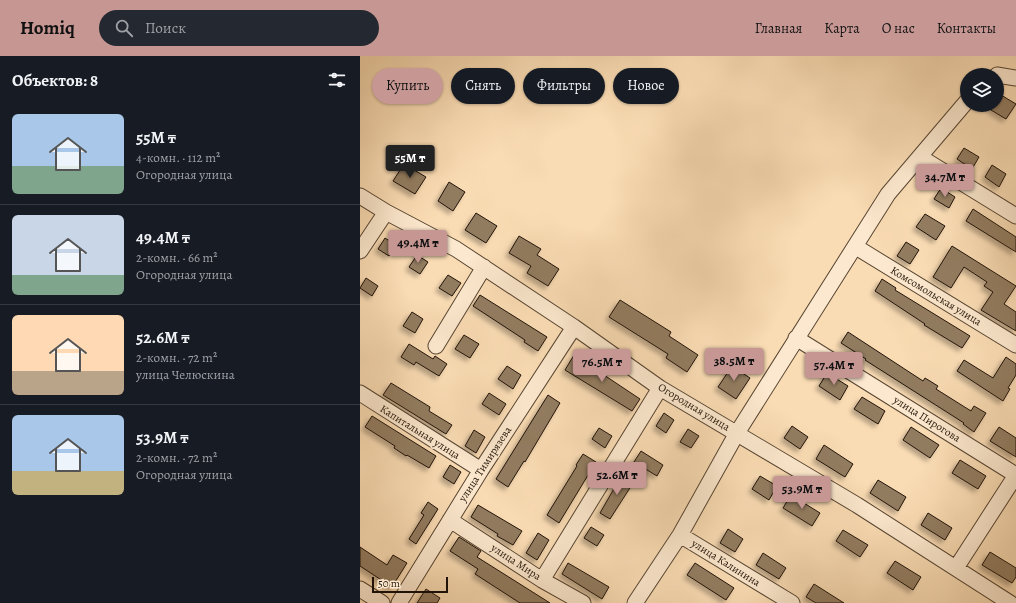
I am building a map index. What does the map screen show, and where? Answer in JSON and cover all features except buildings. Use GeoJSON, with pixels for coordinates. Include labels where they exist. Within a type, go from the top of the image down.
{"type":"FeatureCollection","features":[{"type":"Feature","properties":{"kind":"street"},"geometry":{"type":"LineString","coordinates":[[1004,76],[1016,78]]}},
{"type":"Feature","properties":{"kind":"street"},"geometry":{"type":"LineString","coordinates":[[635,603],[680,535],[736,432],[856,247],[888,194],[960,109]]}},
{"type":"Feature","properties":{"kind":"street"},"geometry":{"type":"LineString","coordinates":[[920,157],[1016,216]]}},
{"type":"Feature","properties":{"kind":"street","name":"Огородная улица"},"geometry":{"type":"LineString","coordinates":[[360,196],[484,266],[660,388],[857,505],[1010,603]]}},
{"type":"Feature","properties":{"kind":"street"},"geometry":{"type":"LineString","coordinates":[[360,251],[386,212]]}},
{"type":"Feature","properties":{"kind":"street","name":"Комсомольская улица"},"geometry":{"type":"LineString","coordinates":[[856,247],[1016,345]]}},
{"type":"Feature","properties":{"kind":"street"},"geometry":{"type":"LineString","coordinates":[[436,346],[484,266]]}},
{"type":"Feature","properties":{"kind":"street","name":"улица Тимирязева"},"geometry":{"type":"LineString","coordinates":[[399,603],[481,470],[574,327]]}},
{"type":"Feature","properties":{"kind":"street","name":"улица Пирогова"},"geometry":{"type":"LineString","coordinates":[[796,338],[1016,475]]}},
{"type":"Feature","properties":{"kind":"street"},"geometry":{"type":"LineString","coordinates":[[542,580],[660,388]]}},
{"type":"Feature","properties":{"kind":"street","name":"Капитальная улица"},"geometry":{"type":"LineString","coordinates":[[360,393],[481,470]]}},
{"type":"Feature","properties":{"kind":"street"},"geometry":{"type":"LineString","coordinates":[[956,568],[1016,475]]}},
{"type":"Feature","properties":{"kind":"street","name":"улица Мира"},"geometry":{"type":"LineString","coordinates":[[450,520],[542,580],[583,603]]}},
{"type":"Feature","properties":{"kind":"street","name":"улица Калинина"},"geometry":{"type":"LineString","coordinates":[[680,535],[792,603]]}},
{"type":"Feature","properties":{"kind":"street"},"geometry":{"type":"LineString","coordinates":[[360,589],[382,603]]}}]}
